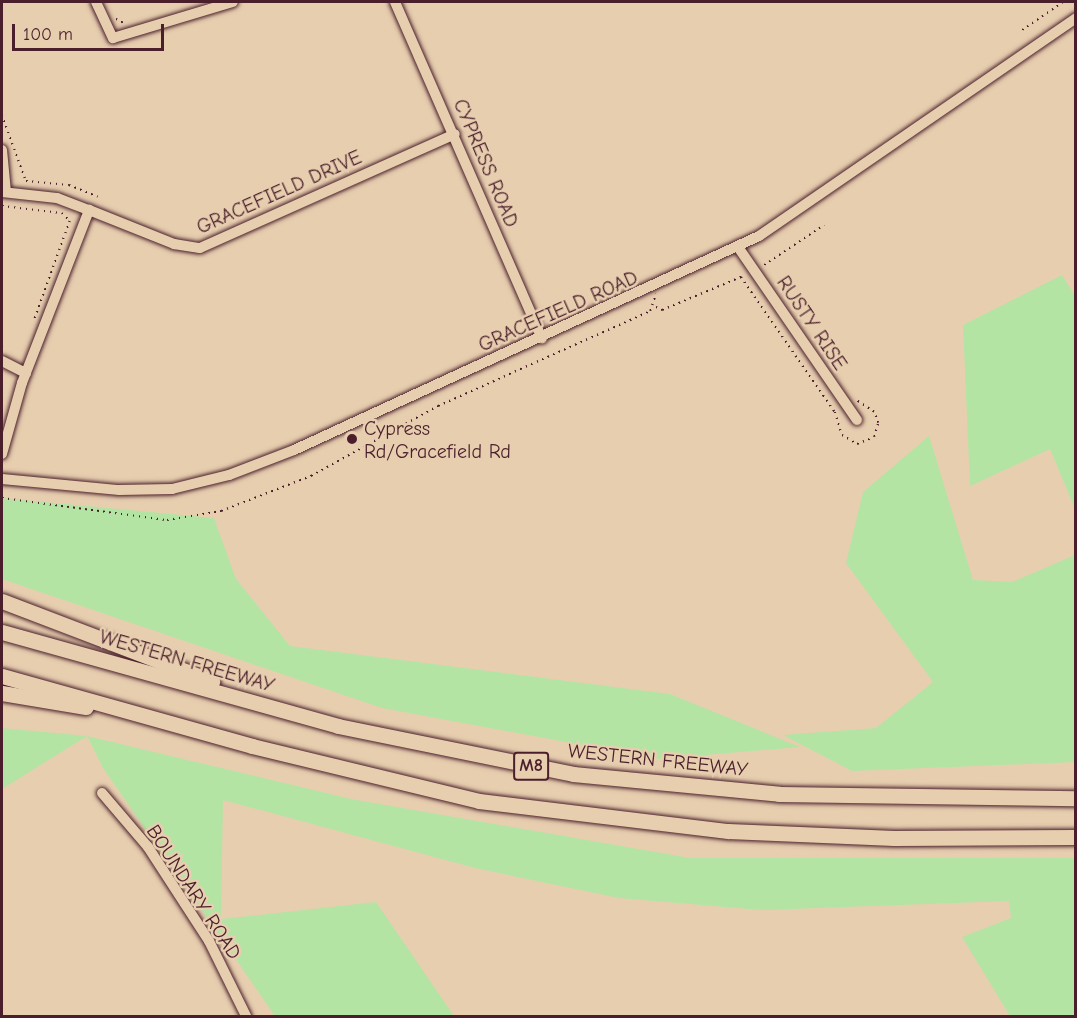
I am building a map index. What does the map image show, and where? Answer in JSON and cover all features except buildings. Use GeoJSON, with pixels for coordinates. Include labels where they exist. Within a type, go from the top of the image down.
{"type":"FeatureCollection","features":[{"type":"Feature","properties":{"kind":"highway"},"geometry":{"type":"LineString","coordinates":[[2,601],[296,715]]}},
{"type":"Feature","properties":{"kind":"highway","name":"WESTERN FREEWAY"},"geometry":{"type":"LineString","coordinates":[[2,632],[296,715],[467,755],[649,782],[779,794],[1076,798]]}},
{"type":"Feature","properties":{"kind":"highway","name":"M8"},"geometry":{"type":"LineString","coordinates":[[2,676],[175,721],[333,767],[479,801],[570,814],[728,831],[894,838],[1076,837]]}},
{"type":"Feature","properties":{"kind":"highway"},"geometry":{"type":"LineString","coordinates":[[2,693],[175,721]]}},
{"type":"Feature","properties":{"kind":"street"},"geometry":{"type":"LineString","coordinates":[[96,2],[113,38],[233,2]]}},
{"type":"Feature","properties":{"kind":"street","name":"CYPRESS ROAD"},"geometry":{"type":"LineString","coordinates":[[395,2],[455,134],[542,338]]}},
{"type":"Feature","properties":{"kind":"street","name":"GRACEFIELD ROAD"},"geometry":{"type":"LineString","coordinates":[[2,479],[137,491],[208,482],[294,450],[738,247],[792,215],[1076,18]]}},
{"type":"Feature","properties":{"kind":"street","name":"GRACEFIELD DRIVE"},"geometry":{"type":"LineString","coordinates":[[4,192],[57,198],[174,244],[200,248],[455,134]]}},
{"type":"Feature","properties":{"kind":"street"},"geometry":{"type":"LineString","coordinates":[[2,150],[4,192]]}},
{"type":"Feature","properties":{"kind":"street"},"geometry":{"type":"LineString","coordinates":[[2,454],[26,373],[89,210]]}},
{"type":"Feature","properties":{"kind":"street","name":"RUSTY RISE"},"geometry":{"type":"LineString","coordinates":[[738,247],[857,420]]}},
{"type":"Feature","properties":{"kind":"street"},"geometry":{"type":"LineString","coordinates":[[2,361],[26,373]]}},
{"type":"Feature","properties":{"kind":"street","name":"BOUNDARY ROAD"},"geometry":{"type":"LineString","coordinates":[[102,793],[148,847],[209,941],[246,1017]]}},
{"type":"Feature","properties":{"kind":"path"},"geometry":{"type":"LineString","coordinates":[[1022,30],[1064,2]]}},
{"type":"Feature","properties":{"kind":"path"},"geometry":{"type":"LineString","coordinates":[[112,11],[124,24],[134,21]]}},
{"type":"Feature","properties":{"kind":"path"},"geometry":{"type":"LineString","coordinates":[[2,94],[2,110]]}},
{"type":"Feature","properties":{"kind":"path"},"geometry":{"type":"LineString","coordinates":[[2,115],[26,181],[69,185],[98,197]]}},
{"type":"Feature","properties":{"kind":"path"},"geometry":{"type":"LineString","coordinates":[[2,206],[62,213],[70,221],[31,329]]}},
{"type":"Feature","properties":{"kind":"path"},"geometry":{"type":"LineString","coordinates":[[655,307],[662,310],[755,272],[824,225]]}},
{"type":"Feature","properties":{"kind":"path"},"geometry":{"type":"LineString","coordinates":[[2,347],[13,356]]}},
{"type":"Feature","properties":{"kind":"green space"},"geometry":{"type":"Polygon","coordinates":[[[1062,275],[1075,296],[1075,509],[1050,449],[970,486],[963,325],[1062,275]]]}},
{"type":"Feature","properties":{"kind":"green space"},"geometry":{"type":"Polygon","coordinates":[[[929,436],[973,580],[1012,582],[1075,555],[1075,762],[852,771],[783,735],[876,728],[933,682],[846,563],[863,492],[929,436]]]}},
{"type":"Feature","properties":{"kind":"green space"},"geometry":{"type":"Polygon","coordinates":[[[2,498],[214,518],[236,579],[290,646],[670,694],[800,747],[657,759],[382,708],[2,579],[2,498]]]}},
{"type":"Feature","properties":{"kind":"green space"},"geometry":{"type":"Polygon","coordinates":[[[2,728],[87,736],[2,789],[2,728]]]}},
{"type":"Feature","properties":{"kind":"green space"},"geometry":{"type":"Polygon","coordinates":[[[87,736],[351,799],[690,858],[1075,858],[1075,1016],[1010,1016],[962,937],[1011,918],[1009,901],[761,910],[619,898],[475,868],[223,800],[221,919],[376,902],[454,1016],[275,1016],[103,768],[87,736]]]}},
{"type":"Feature","properties":{"kind":"place","name":"Cypress Rd/Gracefield Rd"},"geometry":{"type":"Point","coordinates":[352,439]}}]}
